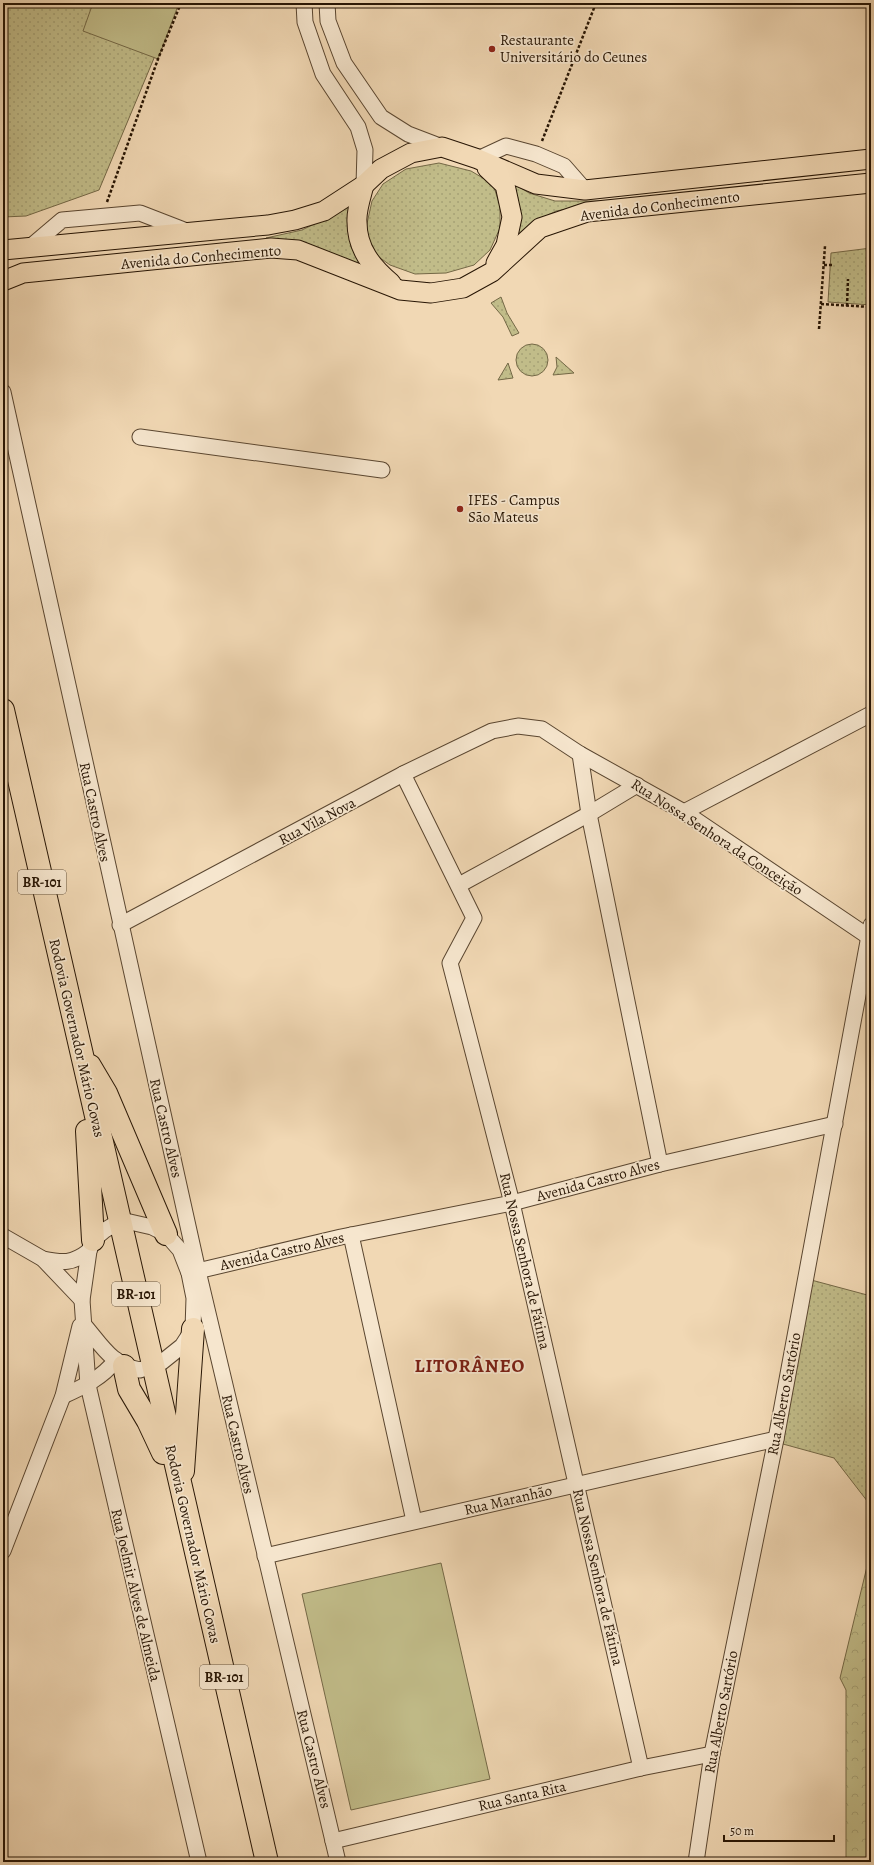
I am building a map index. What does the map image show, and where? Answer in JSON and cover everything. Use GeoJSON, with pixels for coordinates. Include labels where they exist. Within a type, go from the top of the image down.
{"type":"FeatureCollection","features":[{"type":"Feature","properties":{"kind":"highway","name":"Rodovia Governador Mário Covas"},"geometry":{"type":"LineString","coordinates":[[3,710],[152,1366],[267,1862]]}},
{"type":"Feature","properties":{"kind":"highway"},"geometry":{"type":"LineString","coordinates":[[81,1054],[96,1075],[106,1093],[166,1234]]}},
{"type":"Feature","properties":{"kind":"highway"},"geometry":{"type":"LineString","coordinates":[[81,1054],[90,1172],[91,1246]]}},
{"type":"Feature","properties":{"kind":"highway"},"geometry":{"type":"LineString","coordinates":[[182,1492],[194,1329]]}},
{"type":"Feature","properties":{"kind":"highway"},"geometry":{"type":"LineString","coordinates":[[120,1363],[129,1390],[154,1433],[182,1492]]}},
{"type":"Feature","properties":{"kind":"main road","name":"Avenida do Conhecimento"},"geometry":{"type":"LineString","coordinates":[[3,250],[268,226],[295,220],[324,211],[364,185],[380,169],[411,153],[442,147],[478,159],[536,184],[585,190],[871,159]]}},
{"type":"Feature","properties":{"kind":"main road"},"geometry":{"type":"LineString","coordinates":[[478,159],[505,185],[512,217],[506,245],[492,272]]}},
{"type":"Feature","properties":{"kind":"main road","name":"Avenida do Conhecimento"},"geometry":{"type":"LineString","coordinates":[[3,282],[23,273],[271,248],[298,250],[400,290],[431,293],[463,288],[492,272],[540,228],[587,212],[871,183]]}},
{"type":"Feature","properties":{"kind":"main road"},"geometry":{"type":"LineString","coordinates":[[364,185],[356,222],[361,249],[376,271],[400,290]]}},
{"type":"Feature","properties":{"kind":"street"},"geometry":{"type":"LineString","coordinates":[[304,3],[305,22],[323,74],[358,127],[364,150],[364,185]]}},
{"type":"Feature","properties":{"kind":"street"},"geometry":{"type":"LineString","coordinates":[[327,3],[328,21],[344,63],[381,117],[408,134],[442,147]]}},
{"type":"Feature","properties":{"kind":"street"},"geometry":{"type":"LineString","coordinates":[[478,159],[506,146],[536,154],[564,166],[585,190]]}},
{"type":"Feature","properties":{"kind":"street"},"geometry":{"type":"LineString","coordinates":[[29,248],[62,220],[102,218],[140,213],[192,233]]}},
{"type":"Feature","properties":{"kind":"street","name":"Rua Castro Alves"},"geometry":{"type":"LineString","coordinates":[[3,392],[120,925],[194,1272],[265,1556],[338,1862]]}},
{"type":"Feature","properties":{"kind":"street"},"geometry":{"type":"LineString","coordinates":[[140,436],[382,470]]}},
{"type":"Feature","properties":{"kind":"street"},"geometry":{"type":"LineString","coordinates":[[684,812],[871,714]]}},
{"type":"Feature","properties":{"kind":"street","name":"Rua Vila Nova"},"geometry":{"type":"LineString","coordinates":[[120,925],[403,774],[492,731],[518,726]]}},
{"type":"Feature","properties":{"kind":"street","name":"Rua Nossa Senhora da Conceição"},"geometry":{"type":"LineString","coordinates":[[518,726],[542,729],[580,754],[637,784],[684,812],[870,931]]}},
{"type":"Feature","properties":{"kind":"street"},"geometry":{"type":"LineString","coordinates":[[580,754],[589,814],[660,1164]]}},
{"type":"Feature","properties":{"kind":"street","name":"Rua Nossa Senhora de Fátima"},"geometry":{"type":"LineString","coordinates":[[403,774],[474,918],[450,962],[512,1203],[642,1768]]}},
{"type":"Feature","properties":{"kind":"street"},"geometry":{"type":"LineString","coordinates":[[459,885],[589,814],[637,784]]}},
{"type":"Feature","properties":{"kind":"street","name":"Rua Alberto Sartório"},"geometry":{"type":"LineString","coordinates":[[696,1862],[712,1754],[776,1439],[870,931]]}},
{"type":"Feature","properties":{"kind":"street","name":"Avenida Castro Alves"},"geometry":{"type":"LineString","coordinates":[[194,1272],[351,1235],[512,1203],[660,1164],[835,1124]]}},
{"type":"Feature","properties":{"kind":"street"},"geometry":{"type":"LineString","coordinates":[[3,1236],[43,1259],[70,1262],[91,1246],[105,1230],[120,1222],[130,1222],[152,1227],[166,1234],[180,1250],[194,1272],[194,1329],[182,1346],[162,1362],[140,1370],[120,1363],[109,1355],[83,1313],[43,1259]]}},
{"type":"Feature","properties":{"kind":"street"},"geometry":{"type":"LineString","coordinates":[[351,1235],[414,1521]]}},
{"type":"Feature","properties":{"kind":"street"},"geometry":{"type":"LineString","coordinates":[[4,1544],[63,1396],[83,1313],[91,1246]]}},
{"type":"Feature","properties":{"kind":"street","name":"Rua Joelmir Alves de Almeida"},"geometry":{"type":"LineString","coordinates":[[83,1313],[88,1385],[199,1862]]}},
{"type":"Feature","properties":{"kind":"street"},"geometry":{"type":"LineString","coordinates":[[63,1396],[88,1385],[120,1363]]}},
{"type":"Feature","properties":{"kind":"street","name":"Rua Maranhão"},"geometry":{"type":"LineString","coordinates":[[265,1556],[776,1439]]}},
{"type":"Feature","properties":{"kind":"street","name":"Rua Santa Rita"},"geometry":{"type":"LineString","coordinates":[[333,1841],[642,1768],[712,1754]]}},
{"type":"Feature","properties":{"kind":"path"},"geometry":{"type":"LineString","coordinates":[[102,218],[158,59],[181,3]]}},
{"type":"Feature","properties":{"kind":"path"},"geometry":{"type":"LineString","coordinates":[[536,154],[596,3]]}},
{"type":"Feature","properties":{"kind":"path"},"geometry":{"type":"LineString","coordinates":[[819,329],[825,246]]}},
{"type":"Feature","properties":{"kind":"path"},"geometry":{"type":"LineString","coordinates":[[824,265],[833,265]]}},
{"type":"Feature","properties":{"kind":"path"},"geometry":{"type":"LineString","coordinates":[[847,306],[848,279]]}},
{"type":"Feature","properties":{"kind":"path"},"geometry":{"type":"LineString","coordinates":[[821,304],[871,307]]}},
{"type":"Feature","properties":{"kind":"green space"},"geometry":{"type":"Polygon","coordinates":[[[3,3],[177,3],[99,190],[26,216],[3,217],[3,3]]]}},
{"type":"Feature","properties":{"kind":"green space"},"geometry":{"type":"Polygon","coordinates":[[[93,3],[179,3],[158,59],[83,31],[93,3]]]}},
{"type":"Feature","properties":{"kind":"green space"},"geometry":{"type":"Polygon","coordinates":[[[439,163],[471,171],[493,184],[500,206],[500,228],[490,250],[474,265],[446,273],[415,274],[390,265],[372,252],[366,228],[372,201],[383,184],[406,169],[439,163]]]}},
{"type":"Feature","properties":{"kind":"green space"},"geometry":{"type":"Polygon","coordinates":[[[511,182],[529,193],[555,201],[611,201],[556,211],[535,222],[515,241],[520,211],[511,182]]]}},
{"type":"Feature","properties":{"kind":"green space"},"geometry":{"type":"Polygon","coordinates":[[[349,207],[351,247],[367,268],[304,242],[266,238],[302,230],[349,207]]]}},
{"type":"Feature","properties":{"kind":"green space"},"geometry":{"type":"Polygon","coordinates":[[[871,248],[871,305],[828,302],[831,253],[871,248]]]}},
{"type":"Feature","properties":{"kind":"green space"},"geometry":{"type":"Polygon","coordinates":[[[501,297],[507,313],[519,333],[512,336],[503,317],[491,303],[501,297]]]}},
{"type":"Feature","properties":{"kind":"green space"},"geometry":{"type":"Polygon","coordinates":[[[532,344],[538,345],[545,351],[548,360],[547,366],[541,373],[532,376],[526,375],[519,369],[516,360],[517,354],[523,347],[532,344]]]}},
{"type":"Feature","properties":{"kind":"green space"},"geometry":{"type":"Polygon","coordinates":[[[556,357],[574,373],[553,375],[557,367],[556,357]]]}},
{"type":"Feature","properties":{"kind":"green space"},"geometry":{"type":"Polygon","coordinates":[[[508,363],[513,378],[498,380],[508,363]]]}},
{"type":"Feature","properties":{"kind":"green space"},"geometry":{"type":"Polygon","coordinates":[[[800,1277],[871,1296],[871,1506],[834,1458],[772,1441],[800,1277]]]}},
{"type":"Feature","properties":{"kind":"green space"},"geometry":{"type":"Polygon","coordinates":[[[871,1550],[871,1862],[846,1862],[846,1690],[840,1678],[871,1550]]]}},
{"type":"Feature","properties":{"kind":"green space"},"geometry":{"type":"Polygon","coordinates":[[[441,1563],[490,1779],[351,1810],[302,1594],[441,1563]]]}},
{"type":"Feature","properties":{"kind":"place","name":"Restaurante Universitário do Ceunes"},"geometry":{"type":"Point","coordinates":[492,49]}},
{"type":"Feature","properties":{"kind":"place","name":"IFES - Campus São Mateus"},"geometry":{"type":"Point","coordinates":[460,509]}},
{"type":"Feature","properties":{"kind":"district","name":"LITORÂNEO"},"geometry":{"type":"Point","coordinates":[470,1365]}}]}
